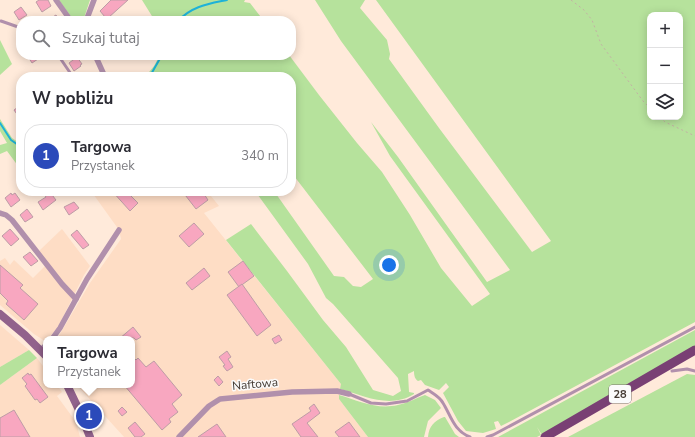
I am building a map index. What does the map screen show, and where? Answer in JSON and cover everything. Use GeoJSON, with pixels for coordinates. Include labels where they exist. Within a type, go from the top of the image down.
{"type":"FeatureCollection","features":[{"type":"Feature","properties":{"kind":"main road","name":"28"},"geometry":{"type":"LineString","coordinates":[[545,437],[695,350]]}},
{"type":"Feature","properties":{"kind":"main road","name":"28"},"geometry":{"type":"LineString","coordinates":[[557,437],[695,357]]}},
{"type":"Feature","properties":{"kind":"street"},"geometry":{"type":"LineString","coordinates":[[56,0],[67,16]]}},
{"type":"Feature","properties":{"kind":"street"},"geometry":{"type":"LineString","coordinates":[[88,16],[94,0]]}},
{"type":"Feature","properties":{"kind":"street"},"geometry":{"type":"LineString","coordinates":[[97,60],[103,72]]}},
{"type":"Feature","properties":{"kind":"street"},"geometry":{"type":"LineString","coordinates":[[0,213],[6,215],[12,220],[50,270],[76,299]]}},
{"type":"Feature","properties":{"kind":"street"},"geometry":{"type":"LineString","coordinates":[[54,336],[119,230]]}},
{"type":"Feature","properties":{"kind":"street"},"geometry":{"type":"LineString","coordinates":[[0,314],[43,349]]}},
{"type":"Feature","properties":{"kind":"street"},"geometry":{"type":"LineString","coordinates":[[68,388],[90,437]]}},
{"type":"Feature","properties":{"kind":"street","name":"Naftowa"},"geometry":{"type":"LineString","coordinates":[[178,437],[209,406],[220,399],[292,392],[337,391],[349,394]]}},
{"type":"Feature","properties":{"kind":"lane"},"geometry":{"type":"LineString","coordinates":[[1,21],[16,26]]}},
{"type":"Feature","properties":{"kind":"lane"},"geometry":{"type":"LineString","coordinates":[[61,60],[70,72]]}},
{"type":"Feature","properties":{"kind":"lane"},"geometry":{"type":"LineString","coordinates":[[487,437],[695,327]]}},
{"type":"Feature","properties":{"kind":"lane"},"geometry":{"type":"LineString","coordinates":[[672,371],[687,369],[695,371]]}},
{"type":"Feature","properties":{"kind":"lane"},"geometry":{"type":"LineString","coordinates":[[349,394],[371,403],[386,404],[407,401],[428,390],[442,401],[452,422],[458,429],[464,435],[470,437]]}},
{"type":"Feature","properties":{"kind":"path"},"geometry":{"type":"LineString","coordinates":[[571,0],[584,10],[592,20],[601,44],[647,105]]}},
{"type":"Feature","properties":{"kind":"path"},"geometry":{"type":"LineString","coordinates":[[663,120],[695,136]]}},
{"type":"Feature","properties":{"kind":"shaded area"},"geometry":{"type":"Polygon","coordinates":[[[95,196],[211,196],[219,206],[204,213],[341,384],[339,399],[368,437],[124,437],[80,388],[135,388],[135,336],[59,336],[90,283],[121,239],[119,230],[95,196]]]}},
{"type":"Feature","properties":{"kind":"shaded area"},"geometry":{"type":"Polygon","coordinates":[[[62,229],[90,266],[57,329],[50,336],[43,336],[43,340],[0,305],[0,261],[5,258],[10,265],[14,260],[33,278],[48,263],[39,251],[62,229]]]}},
{"type":"Feature","properties":{"kind":"shaded area"},"geometry":{"type":"Polygon","coordinates":[[[0,325],[29,350],[0,367],[0,325]]]}},
{"type":"Feature","properties":{"kind":"shaded area"},"geometry":{"type":"Polygon","coordinates":[[[37,358],[43,366],[43,388],[59,388],[62,392],[57,396],[76,422],[80,437],[0,437],[0,385],[37,358]]]}},
{"type":"Feature","properties":{"kind":"green space"},"geometry":{"type":"Polygon","coordinates":[[[59,0],[90,0],[85,16],[70,16],[59,0]]]}},
{"type":"Feature","properties":{"kind":"green space"},"geometry":{"type":"Polygon","coordinates":[[[142,0],[245,0],[244,2],[250,3],[260,16],[152,16],[142,0]]]}},
{"type":"Feature","properties":{"kind":"green space"},"geometry":{"type":"Polygon","coordinates":[[[315,0],[365,0],[360,8],[387,40],[390,54],[389,59],[532,252],[551,241],[376,0],[695,0],[695,322],[501,426],[498,421],[494,422],[496,429],[483,433],[466,431],[458,421],[443,393],[449,387],[446,383],[439,390],[425,385],[421,380],[418,381],[416,379],[414,376],[414,371],[408,374],[409,392],[414,394],[396,401],[377,400],[340,389],[341,384],[226,240],[251,224],[323,320],[346,347],[373,390],[393,396],[401,391],[398,378],[326,298],[308,264],[259,196],[278,196],[334,276],[344,277],[353,286],[361,287],[373,279],[296,179],[296,72],[149,72],[157,60],[293,60],[357,143],[382,172],[410,215],[441,268],[472,306],[490,294],[390,156],[371,122],[398,157],[487,282],[510,270],[341,41],[315,0]]]}},
{"type":"Feature","properties":{"kind":"green space"},"geometry":{"type":"Polygon","coordinates":[[[0,40],[12,64],[0,75],[0,40]]]}},
{"type":"Feature","properties":{"kind":"green space"},"geometry":{"type":"Polygon","coordinates":[[[0,119],[12,138],[16,141],[16,163],[7,151],[0,154],[0,145],[7,143],[0,131],[0,119]]]}},
{"type":"Feature","properties":{"kind":"green space"},"geometry":{"type":"Polygon","coordinates":[[[695,330],[695,346],[542,435],[537,427],[541,435],[537,437],[498,437],[695,330]]]}},
{"type":"Feature","properties":{"kind":"green space"},"geometry":{"type":"Polygon","coordinates":[[[29,350],[37,358],[0,385],[0,367],[29,350]]]}},
{"type":"Feature","properties":{"kind":"green space"},"geometry":{"type":"Polygon","coordinates":[[[687,374],[695,375],[695,437],[568,437],[687,374]]]}},
{"type":"Feature","properties":{"kind":"green space"},"geometry":{"type":"Polygon","coordinates":[[[339,395],[375,406],[390,406],[409,402],[425,395],[435,400],[441,408],[428,421],[424,437],[368,437],[339,399],[339,395]]]}},
{"type":"Feature","properties":{"kind":"green space"},"geometry":{"type":"Polygon","coordinates":[[[444,417],[455,434],[459,437],[428,437],[433,424],[437,420],[444,417]]]}},
{"type":"Feature","properties":{"kind":"building"},"geometry":{"type":"Polygon","coordinates":[[[39,0],[48,0],[51,6],[42,12],[36,2],[39,0]]]}},
{"type":"Feature","properties":{"kind":"building"},"geometry":{"type":"Polygon","coordinates":[[[111,0],[128,0],[110,16],[104,16],[100,11],[111,0]]]}},
{"type":"Feature","properties":{"kind":"building"},"geometry":{"type":"Polygon","coordinates":[[[21,7],[27,15],[16,16],[14,12],[21,7]]]}},
{"type":"Feature","properties":{"kind":"building"},"geometry":{"type":"Polygon","coordinates":[[[73,60],[79,60],[82,64],[74,71],[69,63],[73,60]]]}},
{"type":"Feature","properties":{"kind":"building"},"geometry":{"type":"Polygon","coordinates":[[[11,193],[12,195],[15,193],[20,200],[11,207],[5,198],[11,193]]]}},
{"type":"Feature","properties":{"kind":"building"},"geometry":{"type":"Polygon","coordinates":[[[45,196],[53,196],[56,200],[43,210],[38,202],[45,196]]]}},
{"type":"Feature","properties":{"kind":"building"},"geometry":{"type":"Polygon","coordinates":[[[116,196],[131,196],[138,203],[130,211],[116,196]]]}},
{"type":"Feature","properties":{"kind":"building"},"geometry":{"type":"Polygon","coordinates":[[[186,196],[205,196],[208,200],[196,209],[186,196]]]}},
{"type":"Feature","properties":{"kind":"building"},"geometry":{"type":"Polygon","coordinates":[[[74,202],[79,208],[69,215],[64,207],[74,202]]]}},
{"type":"Feature","properties":{"kind":"building"},"geometry":{"type":"Polygon","coordinates":[[[27,209],[33,217],[25,222],[20,215],[27,209]]]}},
{"type":"Feature","properties":{"kind":"building"},"geometry":{"type":"Polygon","coordinates":[[[194,223],[204,234],[189,247],[179,236],[194,223]]]}},
{"type":"Feature","properties":{"kind":"building"},"geometry":{"type":"Polygon","coordinates":[[[10,229],[19,239],[11,246],[2,236],[10,229]]]}},
{"type":"Feature","properties":{"kind":"building"},"geometry":{"type":"Polygon","coordinates":[[[77,230],[89,245],[83,249],[71,235],[77,230]]]}},
{"type":"Feature","properties":{"kind":"building"},"geometry":{"type":"Polygon","coordinates":[[[30,252],[38,261],[31,266],[23,257],[30,252]]]}},
{"type":"Feature","properties":{"kind":"building"},"geometry":{"type":"Polygon","coordinates":[[[243,261],[254,276],[239,287],[228,272],[243,261]]]}},
{"type":"Feature","properties":{"kind":"building"},"geometry":{"type":"Polygon","coordinates":[[[0,265],[23,285],[20,288],[38,304],[24,320],[6,304],[8,301],[0,293],[0,265]]]}},
{"type":"Feature","properties":{"kind":"building"},"geometry":{"type":"Polygon","coordinates":[[[204,268],[210,276],[192,290],[186,283],[204,268]]]}},
{"type":"Feature","properties":{"kind":"building"},"geometry":{"type":"Polygon","coordinates":[[[242,284],[271,325],[257,336],[227,295],[242,284]]]}},
{"type":"Feature","properties":{"kind":"building"},"geometry":{"type":"Polygon","coordinates":[[[133,327],[141,337],[136,340],[135,336],[122,336],[133,327]]]}},
{"type":"Feature","properties":{"kind":"building"},"geometry":{"type":"Polygon","coordinates":[[[279,335],[282,340],[275,344],[272,339],[279,335]]]}},
{"type":"Feature","properties":{"kind":"building"},"geometry":{"type":"Polygon","coordinates":[[[227,351],[231,357],[228,359],[233,367],[227,371],[223,366],[225,365],[219,357],[227,351]]]}},
{"type":"Feature","properties":{"kind":"building"},"geometry":{"type":"Polygon","coordinates":[[[138,358],[146,367],[154,361],[182,395],[172,404],[178,412],[169,419],[171,422],[162,430],[127,388],[135,388],[135,359],[136,360],[138,358]]]}},
{"type":"Feature","properties":{"kind":"building"},"geometry":{"type":"Polygon","coordinates":[[[28,373],[29,375],[31,374],[48,397],[40,403],[37,399],[35,400],[25,386],[27,384],[22,378],[28,373]]]}},
{"type":"Feature","properties":{"kind":"building"},"geometry":{"type":"Polygon","coordinates":[[[218,376],[223,382],[219,386],[214,380],[218,376]]]}},
{"type":"Feature","properties":{"kind":"building"},"geometry":{"type":"Polygon","coordinates":[[[314,404],[320,413],[307,423],[318,437],[301,437],[292,424],[311,411],[309,408],[314,404]]]}},
{"type":"Feature","properties":{"kind":"building"},"geometry":{"type":"Polygon","coordinates":[[[122,407],[127,412],[122,416],[118,411],[122,407]]]}},
{"type":"Feature","properties":{"kind":"building"},"geometry":{"type":"Polygon","coordinates":[[[14,410],[30,437],[0,437],[0,418],[14,410]]]}},
{"type":"Feature","properties":{"kind":"building"},"geometry":{"type":"Polygon","coordinates":[[[135,422],[145,434],[141,437],[135,437],[128,428],[135,422]]]}},
{"type":"Feature","properties":{"kind":"building"},"geometry":{"type":"Polygon","coordinates":[[[349,422],[360,437],[339,437],[335,432],[349,422]]]}},
{"type":"Feature","properties":{"kind":"building"},"geometry":{"type":"Polygon","coordinates":[[[217,424],[226,437],[198,437],[217,424]]]}},
{"type":"Feature","properties":{"kind":"waterway"},"geometry":{"type":"LineString","coordinates":[[183,16],[207,4],[227,0]]}},
{"type":"Feature","properties":{"kind":"waterway"},"geometry":{"type":"LineString","coordinates":[[152,72],[159,60]]}},
{"type":"Feature","properties":{"kind":"waterway"},"geometry":{"type":"LineString","coordinates":[[0,123],[11,140],[16,144]]}},
{"type":"Feature","properties":{"kind":"place","name":"Targowa"},"geometry":{"type":"Point","coordinates":[89,416]}}]}
